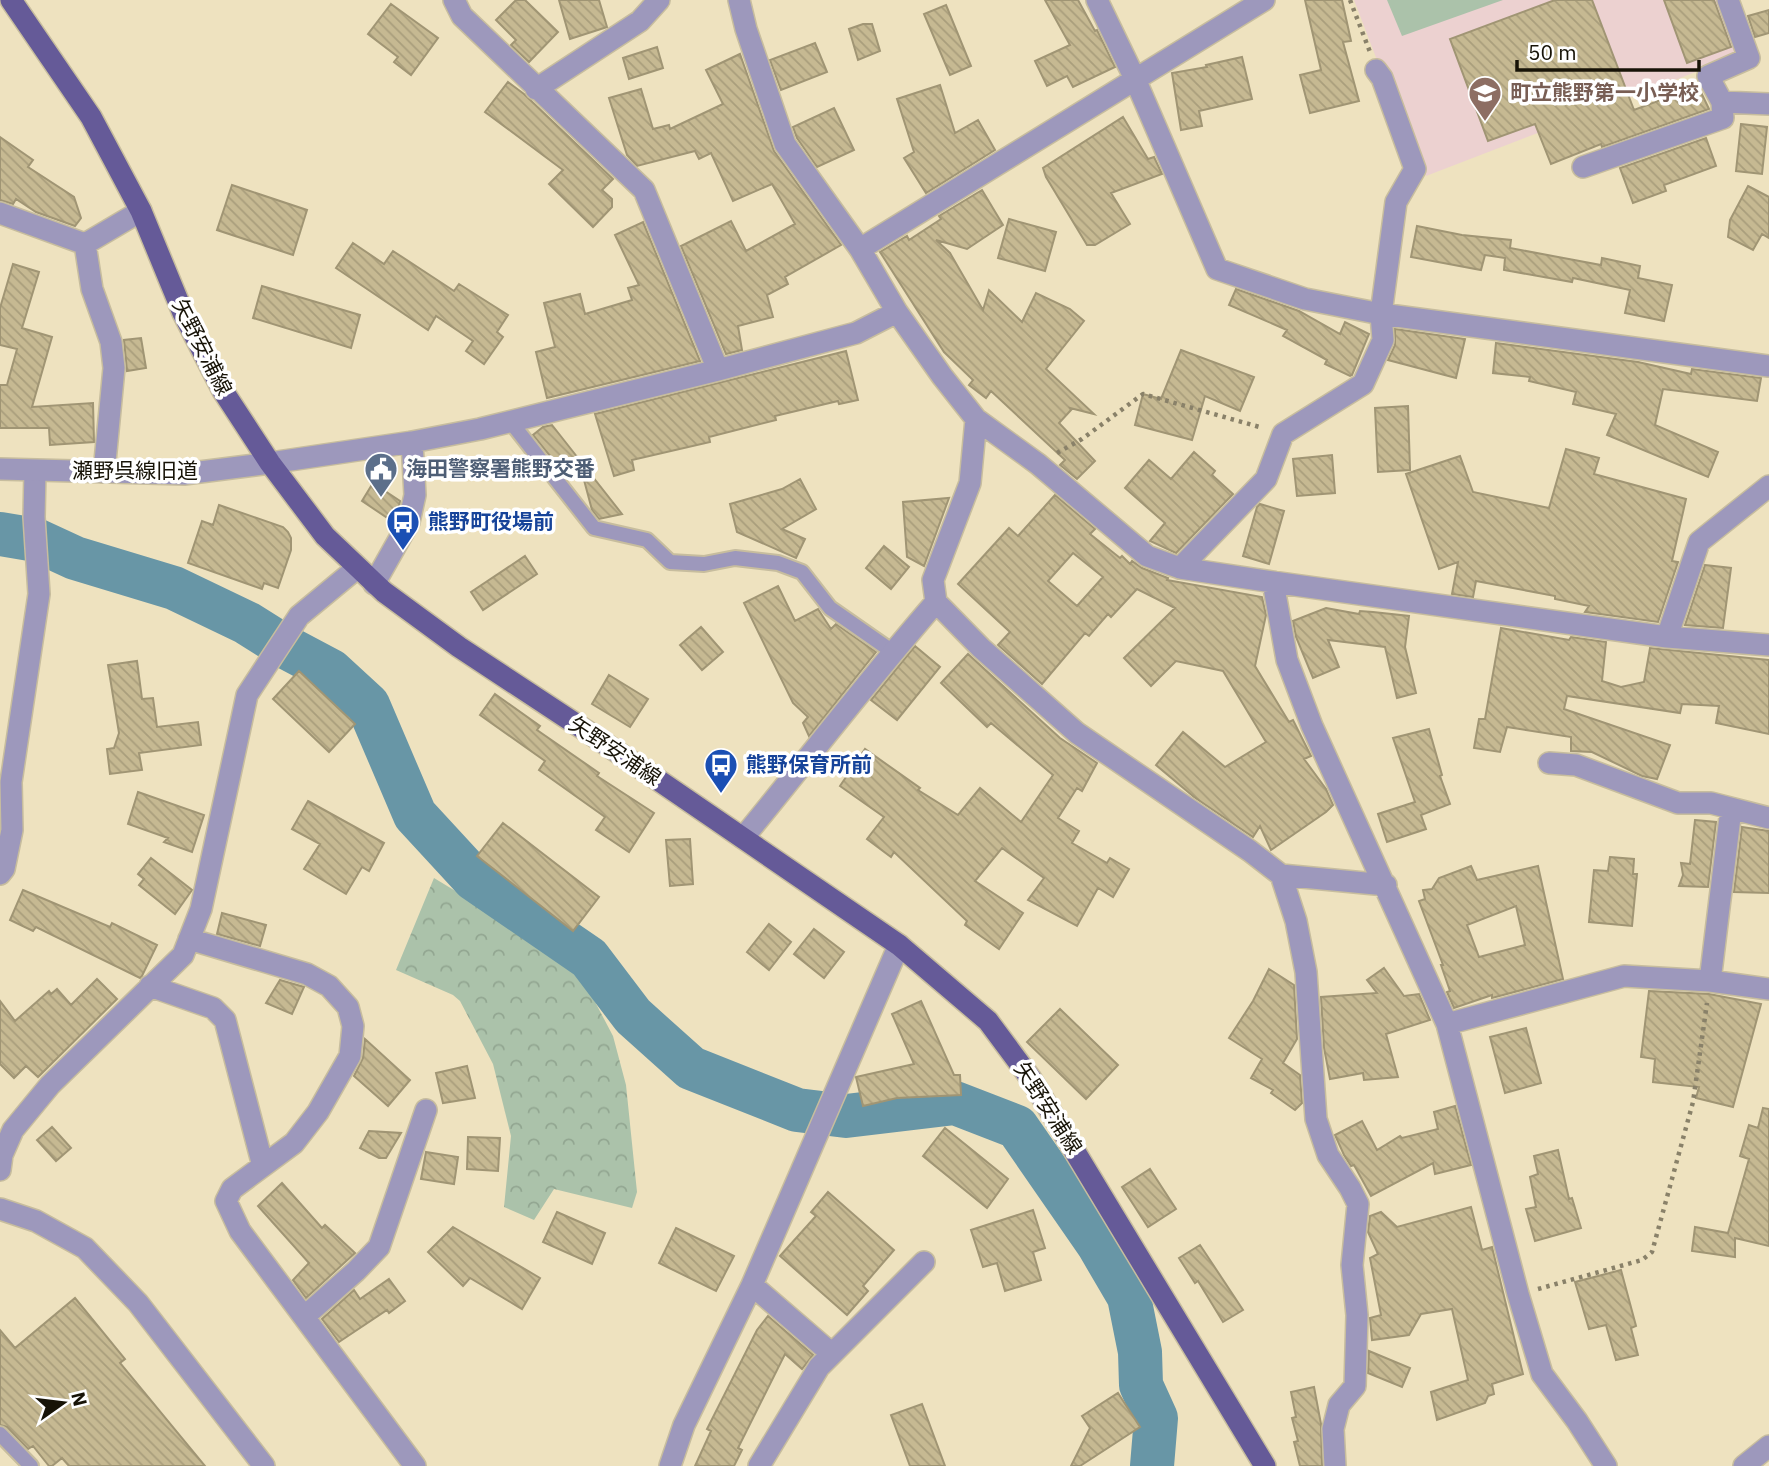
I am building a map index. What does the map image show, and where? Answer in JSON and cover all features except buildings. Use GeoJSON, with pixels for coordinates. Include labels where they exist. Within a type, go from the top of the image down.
{"type":"FeatureCollection","features":[{"type":"Feature","properties":{"kind":"main road","name":"矢野安浦線"},"geometry":{"type":"LineString","coordinates":[[10,0],[91,117],[141,212],[188,324],[223,391],[270,463],[325,536],[374,584],[458,647],[899,945],[988,1021],[1031,1079],[1265,1466]]}},
{"type":"Feature","properties":{"kind":"street"},"geometry":{"type":"LineString","coordinates":[[454,0],[462,16],[644,190],[718,370]]}},
{"type":"Feature","properties":{"kind":"street"},"geometry":{"type":"LineString","coordinates":[[536,89],[639,21],[659,0]]}},
{"type":"Feature","properties":{"kind":"street"},"geometry":{"type":"LineString","coordinates":[[739,0],[746,29],[785,144],[860,249],[897,312],[942,376],[976,419],[1038,464],[1147,556],[1180,568],[1273,582],[1667,636],[1769,645]]}},
{"type":"Feature","properties":{"kind":"street"},"geometry":{"type":"LineString","coordinates":[[1097,0],[1135,79],[1217,269],[1305,299],[1381,314],[1769,366]]}},
{"type":"Feature","properties":{"kind":"street"},"geometry":{"type":"LineString","coordinates":[[860,249],[1264,0]]}},
{"type":"Feature","properties":{"kind":"street"},"geometry":{"type":"LineString","coordinates":[[1583,167],[1723,118],[1722,102],[1708,76],[1749,58],[1728,0]]}},
{"type":"Feature","properties":{"kind":"street"},"geometry":{"type":"LineString","coordinates":[[1180,568],[1266,478],[1283,434],[1363,384],[1383,340],[1381,314],[1395,202],[1415,169],[1382,78],[1376,70]]}},
{"type":"Feature","properties":{"kind":"street"},"geometry":{"type":"LineString","coordinates":[[1722,102],[1769,104]]}},
{"type":"Feature","properties":{"kind":"street"},"geometry":{"type":"LineString","coordinates":[[0,213],[85,244],[141,212]]}},
{"type":"Feature","properties":{"kind":"street"},"geometry":{"type":"LineString","coordinates":[[85,244],[92,289],[111,342],[114,368],[104,472]]}},
{"type":"Feature","properties":{"kind":"street","name":"瀬野呉線旧道"},"geometry":{"type":"LineString","coordinates":[[0,468],[184,474],[412,442],[718,370],[856,333],[897,312]]}},
{"type":"Feature","properties":{"kind":"street"},"geometry":{"type":"LineString","coordinates":[[976,419],[970,484],[933,580],[936,602],[981,648],[1076,733],[1281,875],[1386,885]]}},
{"type":"Feature","properties":{"kind":"street"},"geometry":{"type":"LineString","coordinates":[[374,584],[409,522],[415,495],[412,442]]}},
{"type":"Feature","properties":{"kind":"street"},"geometry":{"type":"LineString","coordinates":[[0,874],[4,869],[12,830],[12,782],[39,594],[34,517],[35,471]]}},
{"type":"Feature","properties":{"kind":"street"},"geometry":{"type":"LineString","coordinates":[[1667,636],[1699,542],[1769,486]]}},
{"type":"Feature","properties":{"kind":"street"},"geometry":{"type":"LineString","coordinates":[[1,1160],[13,1130],[50,1085],[183,955],[201,909],[247,695],[299,616],[357,568]]}},
{"type":"Feature","properties":{"kind":"street"},"geometry":{"type":"LineString","coordinates":[[1273,582],[1287,660],[1312,726],[1447,1024],[1518,1294],[1542,1374],[1606,1466]]}},
{"type":"Feature","properties":{"kind":"street"},"geometry":{"type":"LineString","coordinates":[[743,838],[936,602]]}},
{"type":"Feature","properties":{"kind":"street"},"geometry":{"type":"LineString","coordinates":[[1549,763],[1576,765],[1678,803],[1710,803],[1769,818]]}},
{"type":"Feature","properties":{"kind":"street"},"geometry":{"type":"LineString","coordinates":[[1710,981],[1731,809]]}},
{"type":"Feature","properties":{"kind":"street"},"geometry":{"type":"LineString","coordinates":[[1281,875],[1296,921],[1306,972],[1316,1119],[1328,1155],[1358,1204],[1352,1265],[1357,1315],[1356,1386],[1339,1405],[1333,1429],[1335,1466]]}},
{"type":"Feature","properties":{"kind":"street"},"geometry":{"type":"LineString","coordinates":[[189,939],[307,974],[330,986],[348,1007],[353,1026],[350,1056],[318,1112],[294,1143],[232,1189],[226,1201],[240,1231],[415,1466]]}},
{"type":"Feature","properties":{"kind":"street"},"geometry":{"type":"LineString","coordinates":[[670,1466],[684,1425],[752,1286],[899,945]]}},
{"type":"Feature","properties":{"kind":"street"},"geometry":{"type":"LineString","coordinates":[[1447,1024],[1624,976],[1710,981],[1769,989]]}},
{"type":"Feature","properties":{"kind":"street"},"geometry":{"type":"LineString","coordinates":[[150,986],[212,1008],[225,1020],[263,1166]]}},
{"type":"Feature","properties":{"kind":"street"},"geometry":{"type":"LineString","coordinates":[[304,1317],[379,1247],[426,1110]]}},
{"type":"Feature","properties":{"kind":"street"},"geometry":{"type":"LineString","coordinates":[[0,1209],[36,1221],[85,1248],[138,1303],[264,1466]]}},
{"type":"Feature","properties":{"kind":"street"},"geometry":{"type":"LineString","coordinates":[[759,1466],[819,1367],[925,1262]]}},
{"type":"Feature","properties":{"kind":"street"},"geometry":{"type":"LineString","coordinates":[[752,1286],[832,1354]]}},
{"type":"Feature","properties":{"kind":"street"},"geometry":{"type":"LineString","coordinates":[[1744,1466],[1769,1446]]}},
{"type":"Feature","properties":{"kind":"lane"},"geometry":{"type":"LineString","coordinates":[[510,421],[594,528],[647,540],[670,562],[704,564],[735,558],[778,564],[802,572],[830,608],[893,652]]}},
{"type":"Feature","properties":{"kind":"lane"},"geometry":{"type":"LineString","coordinates":[[0,1434],[31,1466]]}},
{"type":"Feature","properties":{"kind":"path"},"geometry":{"type":"LineString","coordinates":[[1350,0],[1376,70]]}},
{"type":"Feature","properties":{"kind":"path"},"geometry":{"type":"LineString","coordinates":[[1038,464],[1082,439],[1143,394],[1283,434]]}},
{"type":"Feature","properties":{"kind":"path"},"geometry":{"type":"LineString","coordinates":[[1518,1294],[1642,1260],[1652,1252],[1693,1102],[1710,981]]}},
{"type":"Feature","properties":{"kind":"shaded area","name":"町立熊野第一小学校"},"geometry":{"type":"Polygon","coordinates":[[[1354,0],[1720,0],[1739,48],[1737,56],[1426,176],[1387,70],[1380,68],[1354,0]]]}},
{"type":"Feature","properties":{"kind":"green space"},"geometry":{"type":"Polygon","coordinates":[[[1387,0],[1503,0],[1402,36],[1387,0]]]}},
{"type":"Feature","properties":{"kind":"green space"},"geometry":{"type":"Polygon","coordinates":[[[434,878],[563,956],[593,998],[613,1036],[626,1085],[637,1192],[632,1208],[554,1189],[534,1220],[504,1207],[511,1136],[493,1064],[460,1001],[453,995],[396,970],[434,878]]]}},
{"type":"Feature","properties":{"kind":"waterway"},"geometry":{"type":"LineString","coordinates":[[0,534],[36,540],[75,558],[174,588],[247,623],[331,671],[368,705],[415,815],[474,879],[589,958],[633,1016],[691,1068],[797,1110],[846,1116],[955,1103],[1017,1127],[1098,1244],[1129,1297],[1140,1352],[1141,1385],[1156,1418],[1152,1466]]}},
{"type":"Feature","properties":{"kind":"place","name":"町立熊野第一小学校"},"geometry":{"type":"Point","coordinates":[1485,123]}},
{"type":"Feature","properties":{"kind":"place","name":"海田警察署熊野交番"},"geometry":{"type":"Point","coordinates":[381,499]}},
{"type":"Feature","properties":{"kind":"place","name":"熊野町役場前"},"geometry":{"type":"Point","coordinates":[403,552]}},
{"type":"Feature","properties":{"kind":"place","name":"熊野保育所前"},"geometry":{"type":"Point","coordinates":[721,795]}}]}
